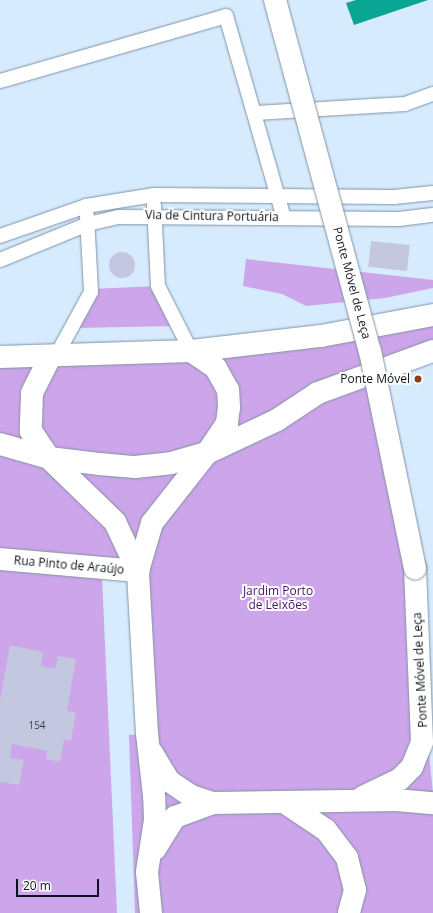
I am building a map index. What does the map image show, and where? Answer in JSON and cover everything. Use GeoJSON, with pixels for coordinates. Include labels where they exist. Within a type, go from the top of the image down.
{"type":"FeatureCollection","features":[{"type":"Feature","properties":{"kind":"main road","name":"Ponte Móvel de Leça"},"geometry":{"type":"LineString","coordinates":[[275,0],[370,351],[425,614],[433,684]]}},
{"type":"Feature","properties":{"kind":"main road"},"geometry":{"type":"LineString","coordinates":[[0,357],[191,351],[321,336],[433,315]]}},
{"type":"Feature","properties":{"kind":"main road"},"geometry":{"type":"LineString","coordinates":[[152,912],[147,872],[155,820],[146,734],[138,571],[152,523],[207,453],[226,422],[228,390],[216,368],[191,351]]}},
{"type":"Feature","properties":{"kind":"main road"},"geometry":{"type":"LineString","coordinates":[[0,444],[48,458],[135,467],[207,453],[277,420],[318,393],[433,351]]}},
{"type":"Feature","properties":{"kind":"main road"},"geometry":{"type":"LineString","coordinates":[[53,356],[32,393],[30,410],[31,431],[48,458],[115,522],[138,571]]}},
{"type":"Feature","properties":{"kind":"main road","name":"Rua Pinto de Araújo"},"geometry":{"type":"LineString","coordinates":[[0,559],[138,571]]}},
{"type":"Feature","properties":{"kind":"main road","name":"Ponte Móvel de Leça"},"geometry":{"type":"LineString","coordinates":[[347,801],[379,792],[400,779],[412,767],[422,742],[415,568]]}},
{"type":"Feature","properties":{"kind":"main road"},"geometry":{"type":"LineString","coordinates":[[146,734],[156,762],[169,780],[191,796],[223,802],[347,801],[433,803]]}},
{"type":"Feature","properties":{"kind":"main road"},"geometry":{"type":"LineString","coordinates":[[282,801],[303,811],[338,842],[347,858],[355,890],[349,913]]}},
{"type":"Feature","properties":{"kind":"main road"},"geometry":{"type":"LineString","coordinates":[[147,872],[156,846],[175,817],[223,802]]}},
{"type":"Feature","properties":{"kind":"lane"},"geometry":{"type":"LineString","coordinates":[[0,81],[226,16],[256,113],[284,218]]}},
{"type":"Feature","properties":{"kind":"lane"},"geometry":{"type":"LineString","coordinates":[[256,113],[405,104],[433,94]]}},
{"type":"Feature","properties":{"kind":"lane","name":"Via de Cintura Portuária"},"geometry":{"type":"LineString","coordinates":[[0,236],[86,206],[154,195],[278,194],[394,197],[433,193]]}},
{"type":"Feature","properties":{"kind":"lane"},"geometry":{"type":"LineString","coordinates":[[154,195],[158,286],[191,351]]}},
{"type":"Feature","properties":{"kind":"lane"},"geometry":{"type":"LineString","coordinates":[[53,356],[91,292],[86,206]]}},
{"type":"Feature","properties":{"kind":"lane","name":"Via de Cintura Portuária"},"geometry":{"type":"LineString","coordinates":[[0,260],[88,224],[119,216],[155,214],[284,218],[399,219],[433,215]]}},
{"type":"Feature","properties":{"kind":"green space"},"geometry":{"type":"Polygon","coordinates":[[[246,259],[433,280],[433,288],[385,298],[306,306],[282,294],[243,286],[246,259]]]}},
{"type":"Feature","properties":{"kind":"green space"},"geometry":{"type":"Polygon","coordinates":[[[158,286],[177,326],[73,328],[91,289],[158,286]]]}},
{"type":"Feature","properties":{"kind":"green space","name":"Jardim Porto de Leixões"},"geometry":{"type":"Polygon","coordinates":[[[433,315],[433,351],[375,371],[415,568],[422,742],[379,792],[433,803],[433,913],[135,913],[129,735],[146,734],[138,571],[0,559],[0,357],[50,357],[433,315]]]}},
{"type":"Feature","properties":{"kind":"green space"},"geometry":{"type":"Polygon","coordinates":[[[0,568],[102,577],[117,913],[0,913],[0,568]]]}},
{"type":"Feature","properties":{"kind":"green space"},"geometry":{"type":"Polygon","coordinates":[[[429,754],[433,793],[403,794],[417,777],[429,754]]]}},
{"type":"Feature","properties":{"kind":"shaded area"},"geometry":{"type":"Polygon","coordinates":[[[356,0],[428,0],[354,25],[346,3],[356,0]]]}},
{"type":"Feature","properties":{"kind":"building"},"geometry":{"type":"Polygon","coordinates":[[[371,241],[410,245],[407,271],[368,267],[371,241]]]}},
{"type":"Feature","properties":{"kind":"building"},"geometry":{"type":"Polygon","coordinates":[[[122,252],[131,256],[135,265],[131,274],[122,278],[113,274],[109,265],[113,256],[122,252]]]}},
{"type":"Feature","properties":{"kind":"building"},"geometry":{"type":"Polygon","coordinates":[[[10,645],[43,652],[41,666],[55,669],[58,656],[76,659],[67,711],[76,712],[71,741],[64,740],[60,762],[46,759],[47,751],[12,744],[10,758],[24,760],[19,785],[0,782],[0,700],[10,645]]]}},
{"type":"Feature","properties":{"kind":"place","name":"Ponte Móvel"},"geometry":{"type":"Point","coordinates":[418,379]}}]}
